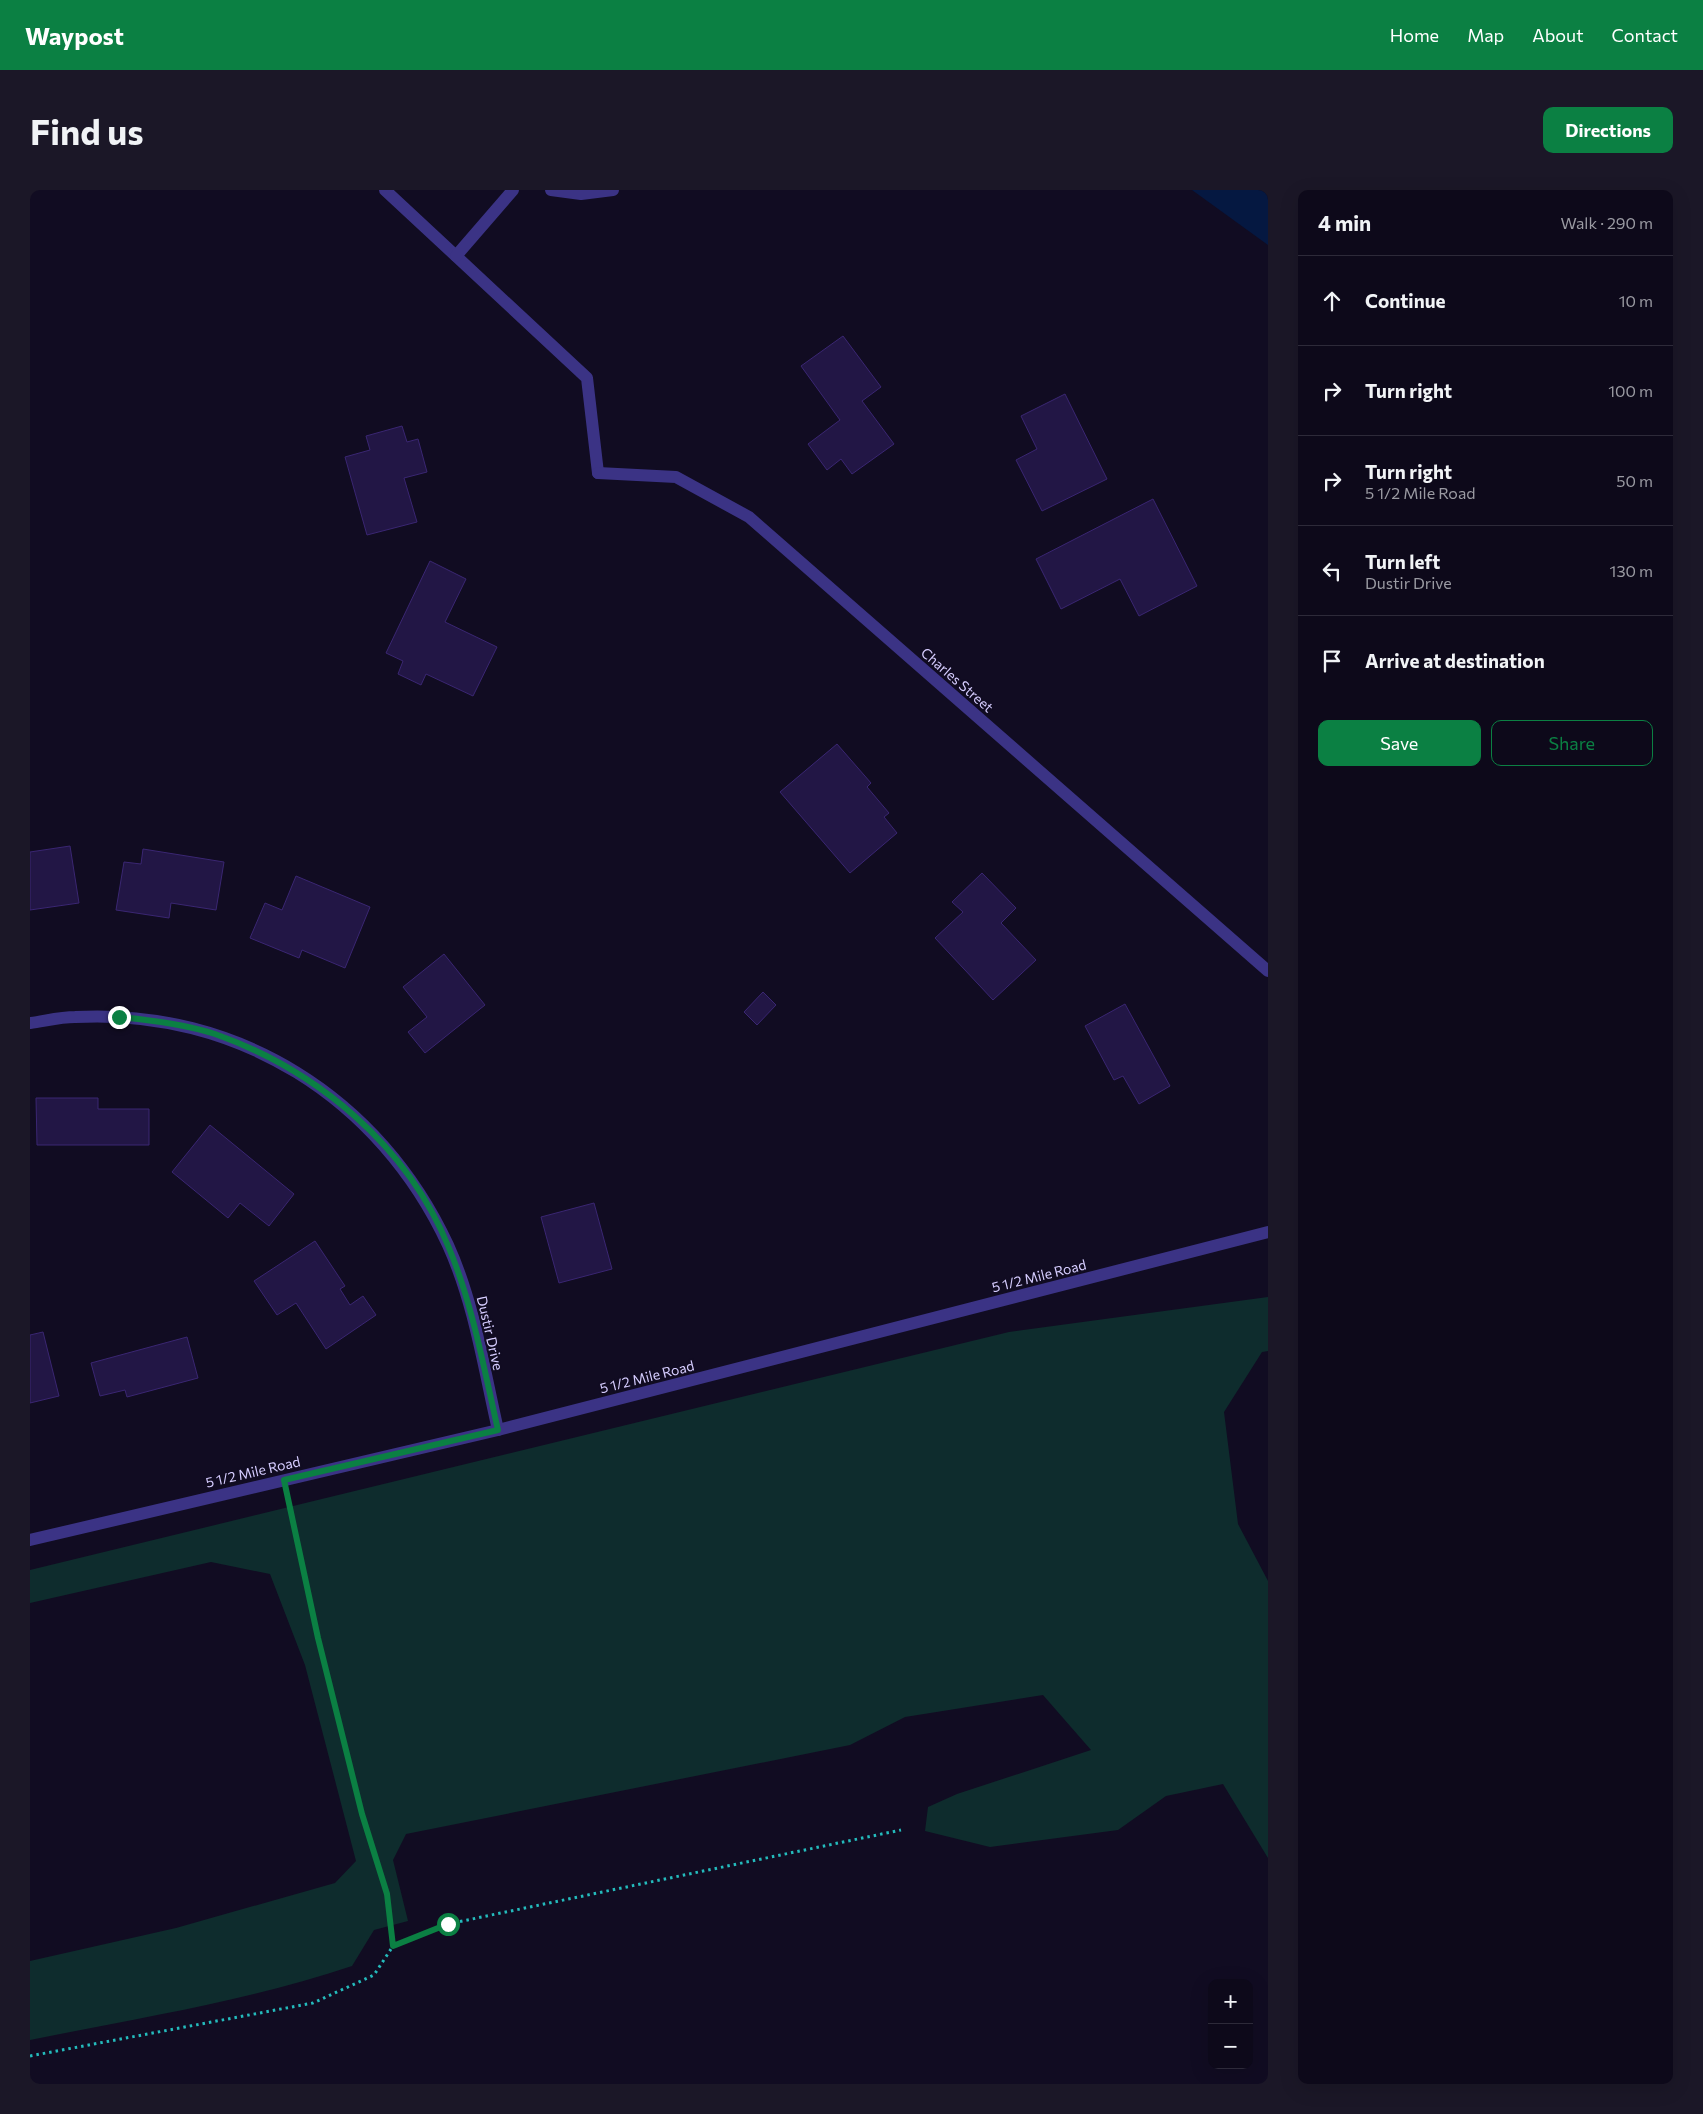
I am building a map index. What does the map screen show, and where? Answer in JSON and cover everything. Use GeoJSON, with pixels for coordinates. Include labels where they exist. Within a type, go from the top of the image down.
{"type":"FeatureCollection","features":[{"type":"Feature","properties":{"kind":"street"},"geometry":{"type":"LineString","coordinates":[[385,190],[456,256],[514,190]]}},
{"type":"Feature","properties":{"kind":"street"},"geometry":{"type":"LineString","coordinates":[[551,190],[581,194],[614,190]]}},
{"type":"Feature","properties":{"kind":"street","name":"Charles Street"},"geometry":{"type":"LineString","coordinates":[[456,256],[588,378],[598,473],[676,477],[749,517],[1268,971]]}},
{"type":"Feature","properties":{"kind":"street","name":"Dustir Drive"},"geometry":{"type":"LineString","coordinates":[[30,1023],[74,1017],[119,1017],[163,1022],[214,1034],[256,1050],[295,1071],[332,1096],[366,1126],[403,1169],[428,1206],[448,1246],[464,1288],[498,1430]]}},
{"type":"Feature","properties":{"kind":"street","name":"5 1/2 Mile Road"},"geometry":{"type":"LineString","coordinates":[[30,1540],[498,1430],[1268,1232]]}},
{"type":"Feature","properties":{"kind":"path"},"geometry":{"type":"LineString","coordinates":[[284,1480],[323,1656],[362,1814],[387,1894],[393,1946]]}},
{"type":"Feature","properties":{"kind":"path"},"geometry":{"type":"LineString","coordinates":[[30,2056],[313,2003],[374,1975],[393,1946],[448,1924],[901,1830]]}},
{"type":"Feature","properties":{"kind":"green space"},"geometry":{"type":"Polygon","coordinates":[[[1268,1297],[1268,1351],[1262,1352],[1224,1412],[1238,1524],[1268,1581],[1268,1858],[1223,1784],[1166,1796],[1118,1830],[990,1847],[925,1831],[928,1807],[957,1794],[1091,1750],[1043,1695],[905,1717],[850,1745],[406,1834],[393,1860],[408,1921],[374,1930],[352,1966],[233,1999],[30,2040],[30,1961],[176,1928],[335,1883],[356,1861],[305,1665],[270,1574],[211,1562],[30,1603],[30,1570],[1009,1332],[1268,1297]]]}},
{"type":"Feature","properties":{"kind":"water"},"geometry":{"type":"Polygon","coordinates":[[[1192,190],[1268,190],[1268,245],[1192,190]]]}},
{"type":"Feature","properties":{"kind":"building"},"geometry":{"type":"Polygon","coordinates":[[[843,336],[881,387],[862,401],[894,444],[852,474],[841,459],[827,470],[808,444],[840,420],[801,366],[843,336]]]}},
{"type":"Feature","properties":{"kind":"building"},"geometry":{"type":"Polygon","coordinates":[[[1065,394],[1107,479],[1042,511],[1016,460],[1037,449],[1021,416],[1065,394]]]}},
{"type":"Feature","properties":{"kind":"building"},"geometry":{"type":"Polygon","coordinates":[[[402,426],[407,442],[418,439],[427,472],[404,478],[417,522],[367,535],[345,457],[370,450],[366,436],[402,426]]]}},
{"type":"Feature","properties":{"kind":"building"},"geometry":{"type":"Polygon","coordinates":[[[1153,499],[1197,586],[1139,616],[1120,579],[1061,609],[1036,559],[1153,499]]]}},
{"type":"Feature","properties":{"kind":"building"},"geometry":{"type":"Polygon","coordinates":[[[430,561],[466,579],[445,622],[497,647],[473,696],[426,674],[421,685],[398,674],[403,661],[386,653],[430,561]]]}},
{"type":"Feature","properties":{"kind":"building"},"geometry":{"type":"Polygon","coordinates":[[[837,744],[871,783],[867,787],[889,813],[884,817],[897,833],[850,873],[780,792],[837,744]]]}},
{"type":"Feature","properties":{"kind":"building"},"geometry":{"type":"Polygon","coordinates":[[[70,846],[79,903],[30,910],[30,852],[70,846]]]}},
{"type":"Feature","properties":{"kind":"building"},"geometry":{"type":"Polygon","coordinates":[[[143,849],[224,862],[216,910],[171,903],[169,918],[116,910],[124,862],[141,864],[143,849]]]}},
{"type":"Feature","properties":{"kind":"building"},"geometry":{"type":"Polygon","coordinates":[[[982,873],[1016,908],[1001,923],[1036,960],[993,1000],[935,938],[963,912],[952,902],[982,873]]]}},
{"type":"Feature","properties":{"kind":"building"},"geometry":{"type":"Polygon","coordinates":[[[296,876],[370,907],[345,968],[302,950],[299,958],[250,938],[265,903],[282,910],[296,876]]]}},
{"type":"Feature","properties":{"kind":"building"},"geometry":{"type":"Polygon","coordinates":[[[444,954],[485,1005],[425,1053],[408,1032],[427,1017],[403,987],[444,954]]]}},
{"type":"Feature","properties":{"kind":"building"},"geometry":{"type":"Polygon","coordinates":[[[763,992],[776,1005],[757,1025],[744,1012],[763,992]]]}},
{"type":"Feature","properties":{"kind":"building"},"geometry":{"type":"Polygon","coordinates":[[[1125,1004],[1170,1086],[1139,1104],[1123,1076],[1114,1080],[1085,1026],[1125,1004]]]}},
{"type":"Feature","properties":{"kind":"building"},"geometry":{"type":"Polygon","coordinates":[[[36,1098],[98,1098],[98,1109],[149,1109],[149,1145],[37,1145],[36,1098]]]}},
{"type":"Feature","properties":{"kind":"building"},"geometry":{"type":"Polygon","coordinates":[[[210,1125],[294,1194],[269,1226],[240,1203],[228,1218],[172,1172],[210,1125]]]}},
{"type":"Feature","properties":{"kind":"building"},"geometry":{"type":"Polygon","coordinates":[[[594,1203],[612,1269],[559,1283],[541,1217],[594,1203]]]}},
{"type":"Feature","properties":{"kind":"building"},"geometry":{"type":"Polygon","coordinates":[[[315,1241],[345,1286],[340,1289],[350,1305],[363,1296],[376,1315],[326,1349],[296,1303],[277,1315],[254,1281],[315,1241]]]}},
{"type":"Feature","properties":{"kind":"building"},"geometry":{"type":"Polygon","coordinates":[[[43,1332],[59,1396],[30,1403],[30,1335],[43,1332]]]}},
{"type":"Feature","properties":{"kind":"building"},"geometry":{"type":"Polygon","coordinates":[[[187,1337],[198,1378],[127,1397],[125,1390],[100,1396],[91,1363],[187,1337]]]}},
{"type":"Feature","properties":{"kind":"route"},"geometry":{"type":"LineString","coordinates":[[119,1017],[163,1022],[214,1034],[256,1050],[295,1071],[332,1096],[366,1126],[403,1169],[428,1206],[448,1246],[464,1288],[498,1430],[284,1480],[318,1638],[362,1814],[387,1894],[393,1946],[448,1924]]}}]}
